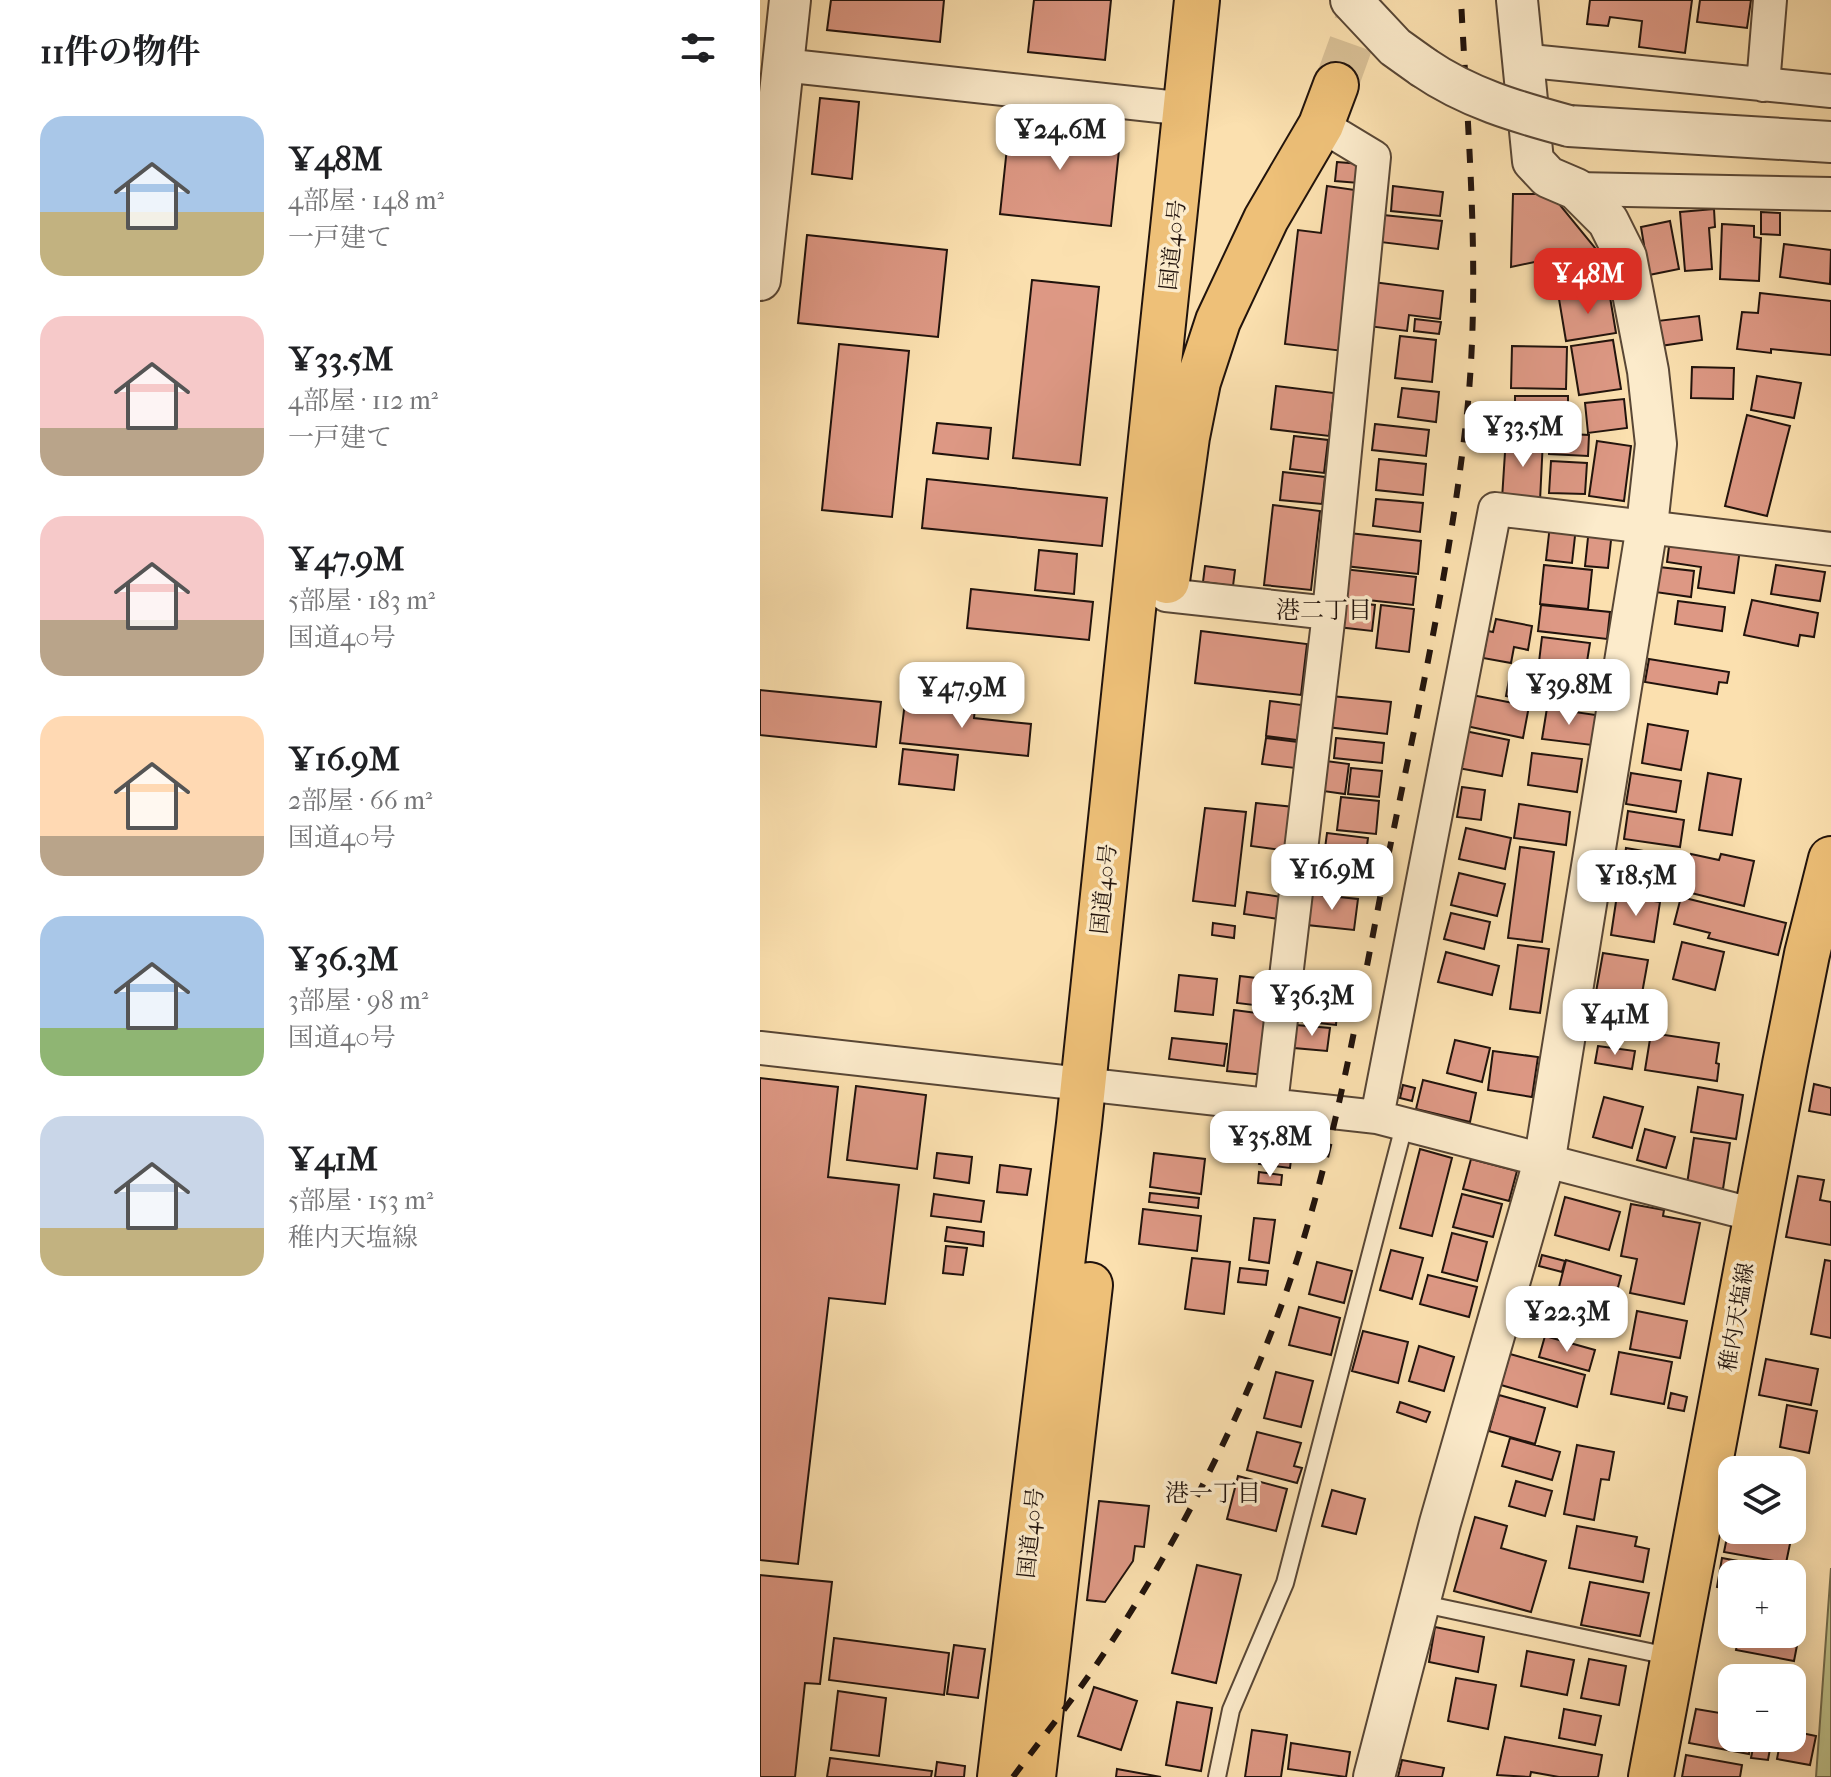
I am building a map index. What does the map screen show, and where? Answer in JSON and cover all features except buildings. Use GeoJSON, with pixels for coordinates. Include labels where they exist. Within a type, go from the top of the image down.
{"type":"FeatureCollection","features":[{"type":"Feature","properties":{"kind":"main road","name":"国道40号"},"geometry":{"type":"LineString","coordinates":[[1033,1777],[1197,0]]}},
{"type":"Feature","properties":{"kind":"main road","name":"国道40号"},"geometry":{"type":"LineString","coordinates":[[1000,1777],[1187,437],[1198,382],[1218,321],[1266,219],[1321,125],[1336,85]]}},
{"type":"Feature","properties":{"kind":"main road","name":"稚内天塩線"},"geometry":{"type":"LineString","coordinates":[[1651,1777],[1755,1215],[1807,954],[1831,859]]}},
{"type":"Feature","properties":{"kind":"street"},"geometry":{"type":"LineString","coordinates":[[760,280],[790,0]]}},
{"type":"Feature","properties":{"kind":"street"},"geometry":{"type":"LineString","coordinates":[[1351,0],[1395,47],[1451,86],[1492,104],[1569,126],[1831,142]]}},
{"type":"Feature","properties":{"kind":"street"},"geometry":{"type":"LineString","coordinates":[[1374,1777],[1419,1603],[1545,1158],[1647,526],[1656,444],[1648,371],[1626,257],[1608,221],[1576,189],[1548,177],[1533,161],[1517,0]]}},
{"type":"Feature","properties":{"kind":"street"},"geometry":{"type":"LineString","coordinates":[[1763,85],[1770,0]]}},
{"type":"Feature","properties":{"kind":"street"},"geometry":{"type":"LineString","coordinates":[[1521,60],[1831,91]]}},
{"type":"Feature","properties":{"kind":"street"},"geometry":{"type":"LineString","coordinates":[[782,65],[1187,109]]}},
{"type":"Feature","properties":{"kind":"street"},"geometry":{"type":"LineString","coordinates":[[1271,1104],[1329,613],[1374,157],[1321,125]]}},
{"type":"Feature","properties":{"kind":"street"},"geometry":{"type":"LineString","coordinates":[[1576,189],[1831,194]]}},
{"type":"Feature","properties":{"kind":"street"},"geometry":{"type":"LineString","coordinates":[[1391,1119],[1495,509],[1831,549]]}},
{"type":"Feature","properties":{"kind":"street"},"geometry":{"type":"LineString","coordinates":[[1166,595],[1329,613]]}},
{"type":"Feature","properties":{"kind":"street"},"geometry":{"type":"LineString","coordinates":[[760,1048],[1391,1119],[1755,1215]]}},
{"type":"Feature","properties":{"kind":"lane"},"geometry":{"type":"LineString","coordinates":[[1217,1777],[1231,1710],[1285,1583],[1391,1119]]}},
{"type":"Feature","properties":{"kind":"lane"},"geometry":{"type":"LineString","coordinates":[[1419,1603],[1675,1658]]}},
{"type":"Feature","properties":{"kind":"green space"},"geometry":{"type":"Polygon","coordinates":[[[1831,1568],[1831,1777],[1816,1777],[1831,1568]]]}},
{"type":"Feature","properties":{"kind":"tunnel"},"geometry":{"type":"LineString","coordinates":[[1336,85],[1353,38],[1361,0]]}},
{"type":"Feature","properties":{"kind":"railway"},"geometry":{"type":"LineString","coordinates":[[1013,1777],[1122,1626],[1205,1481],[1273,1329],[1322,1175],[1433,636],[1467,413],[1473,258],[1461,0]]}},
{"type":"Feature","properties":{"kind":"district","name":"港二丁目"},"geometry":{"type":"Point","coordinates":[1324,610]}},
{"type":"Feature","properties":{"kind":"district","name":"港一丁目"},"geometry":{"type":"Point","coordinates":[1213,1493]}}]}
